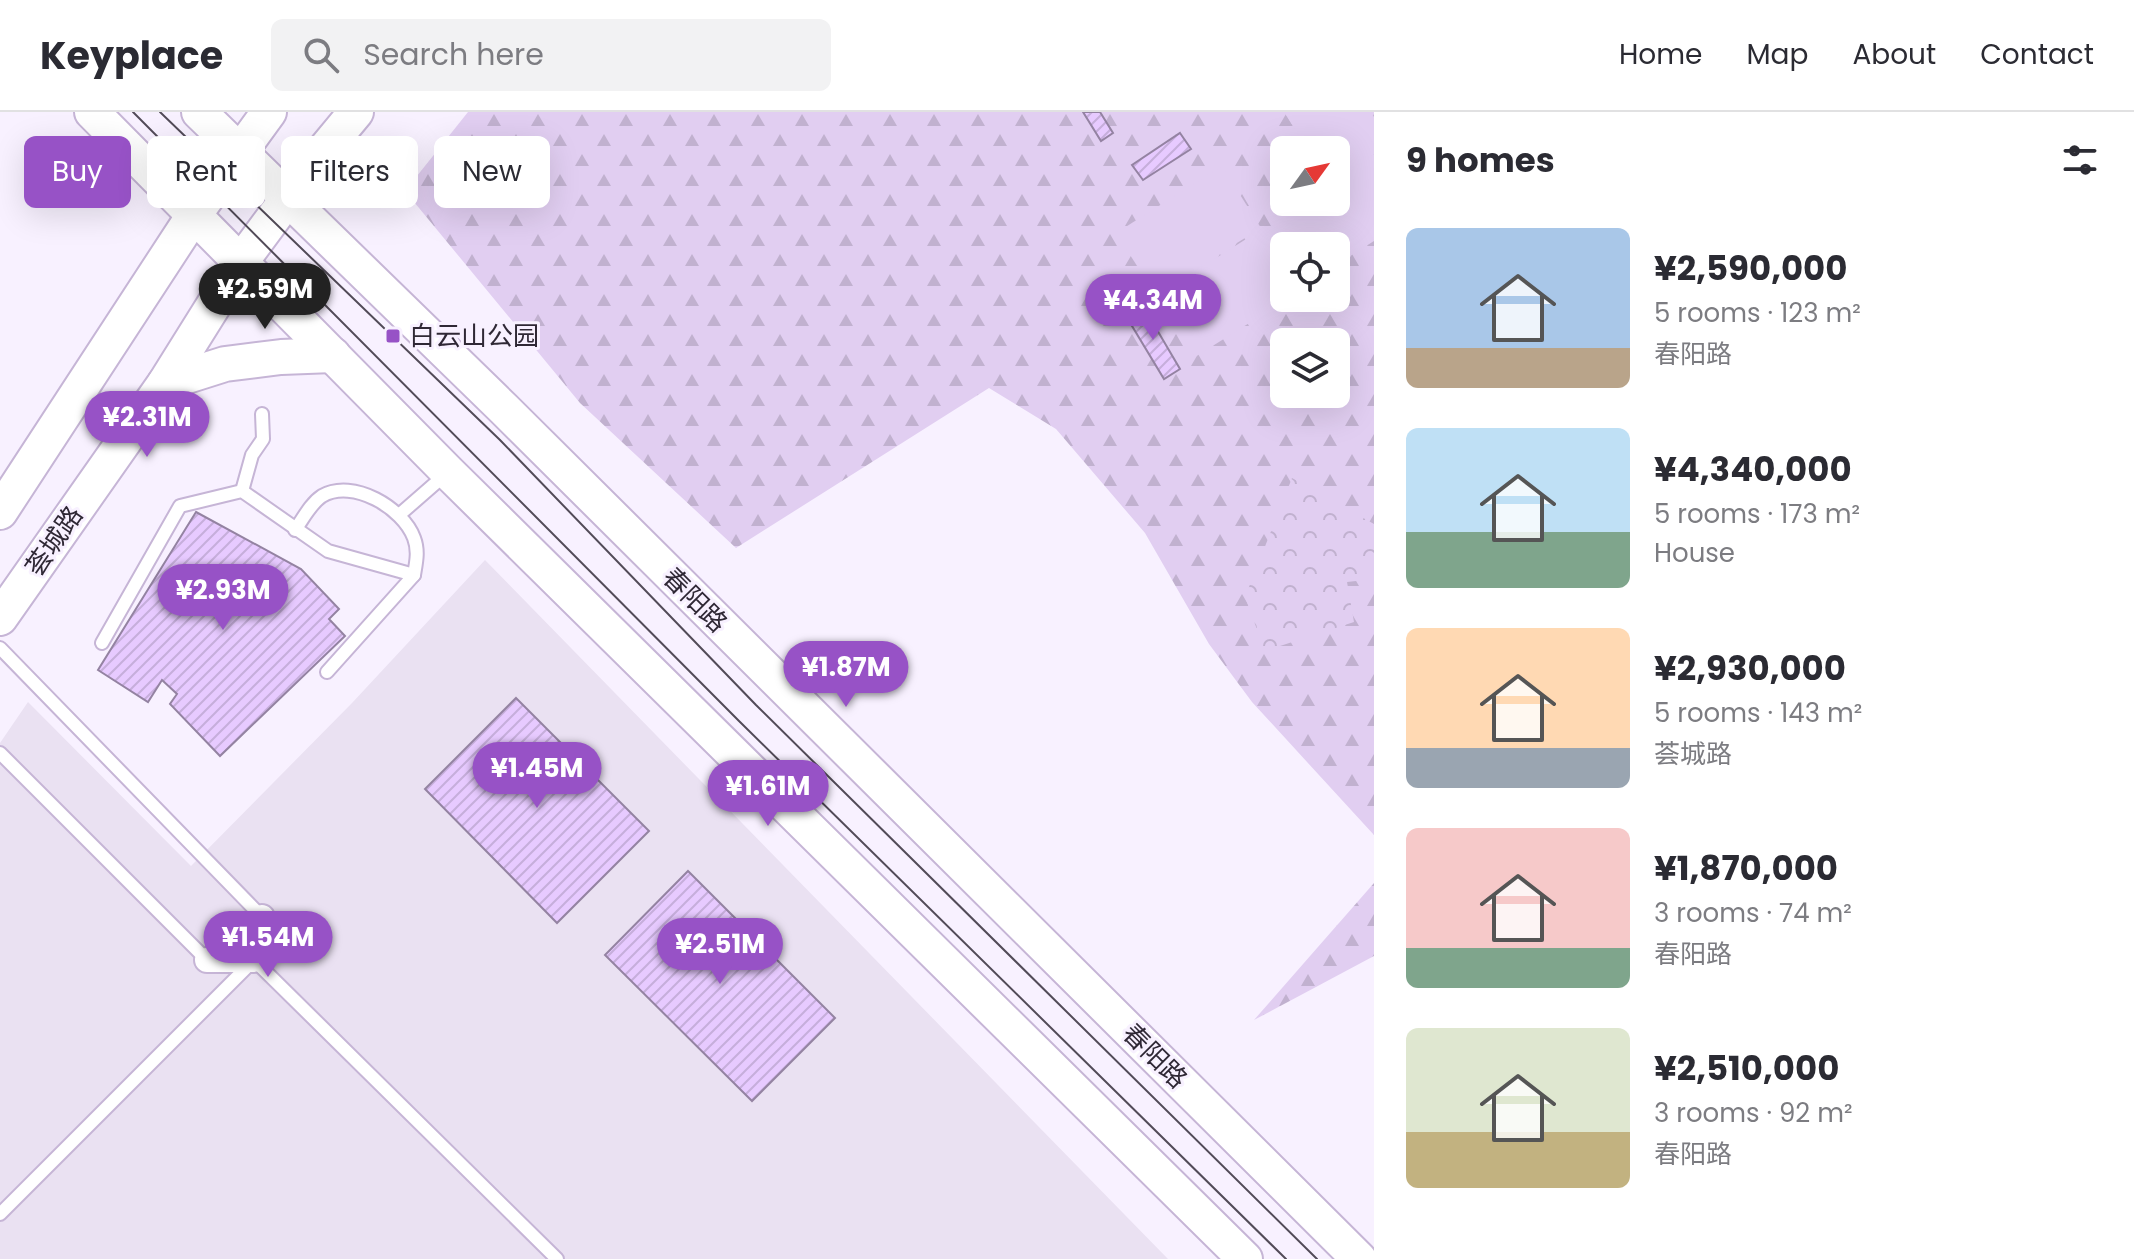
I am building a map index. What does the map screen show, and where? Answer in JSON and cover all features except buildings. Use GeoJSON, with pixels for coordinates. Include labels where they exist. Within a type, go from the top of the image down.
{"type":"FeatureCollection","features":[{"type":"Feature","properties":{"kind":"main road"},"geometry":{"type":"LineString","coordinates":[[92,112],[448,472],[1245,1259]]}},
{"type":"Feature","properties":{"kind":"main road","name":"春阳路"},"geometry":{"type":"LineString","coordinates":[[199,112],[224,136]]}},
{"type":"Feature","properties":{"kind":"main road"},"geometry":{"type":"LineString","coordinates":[[251,136],[269,112]]}},
{"type":"Feature","properties":{"kind":"main road","name":"荟城路"},"geometry":{"type":"LineString","coordinates":[[337,136],[356,112]]}},
{"type":"Feature","properties":{"kind":"main road","name":"春阳路"},"geometry":{"type":"LineString","coordinates":[[265,176],[281,192]]}},
{"type":"Feature","properties":{"kind":"main road"},"geometry":{"type":"LineString","coordinates":[[0,512],[199,208]]}},
{"type":"Feature","properties":{"kind":"main road","name":"荟城路"},"geometry":{"type":"LineString","coordinates":[[0,618],[165,383],[240,263],[281,208]]}},
{"type":"Feature","properties":{"kind":"main road","name":"春阳路"},"geometry":{"type":"LineString","coordinates":[[297,208],[504,409],[1359,1259]]}},
{"type":"Feature","properties":{"kind":"main road"},"geometry":{"type":"LineString","coordinates":[[165,383],[225,364],[333,355]]}},
{"type":"Feature","properties":{"kind":"street"},"geometry":{"type":"LineString","coordinates":[[207,960],[254,960],[262,917]]}},
{"type":"Feature","properties":{"kind":"lane"},"geometry":{"type":"LineString","coordinates":[[242,491],[252,455],[263,439],[262,414]]}},
{"type":"Feature","properties":{"kind":"lane"},"geometry":{"type":"LineString","coordinates":[[399,515],[448,472]]}},
{"type":"Feature","properties":{"kind":"lane"},"geometry":{"type":"LineString","coordinates":[[295,530],[322,496],[350,490],[399,515],[417,546],[414,575],[327,672]]}},
{"type":"Feature","properties":{"kind":"lane"},"geometry":{"type":"LineString","coordinates":[[102,643],[180,506],[242,491],[328,551],[414,575]]}},
{"type":"Feature","properties":{"kind":"lane"},"geometry":{"type":"LineString","coordinates":[[0,648],[262,917]]}},
{"type":"Feature","properties":{"kind":"lane"},"geometry":{"type":"LineString","coordinates":[[0,753],[207,960]]}},
{"type":"Feature","properties":{"kind":"lane"},"geometry":{"type":"LineString","coordinates":[[0,1214],[254,960],[551,1257]]}},
{"type":"Feature","properties":{"kind":"shaded area"},"geometry":{"type":"Polygon","coordinates":[[[485,560],[1168,1259],[0,1259],[0,743],[28,702],[191,866],[352,703],[485,560]]]}},
{"type":"Feature","properties":{"kind":"green space"},"geometry":{"type":"Polygon","coordinates":[[[468,112],[1374,112],[1374,835],[1252,702],[1209,644],[1145,533],[1056,429],[989,388],[736,548],[580,403],[418,207],[418,175],[434,155],[434,208],[550,208],[550,136],[449,136],[468,112]]]}},
{"type":"Feature","properties":{"kind":"green space"},"geometry":{"type":"Polygon","coordinates":[[[1284,112],[1371,112],[1374,117],[1374,140],[1350,155],[1350,136],[1299,136],[1284,112]]]}},
{"type":"Feature","properties":{"kind":"green space"},"geometry":{"type":"Polygon","coordinates":[[[1374,154],[1374,241],[1350,256],[1350,232],[1282,232],[1273,218],[1276,216],[1350,216],[1350,169],[1374,154]]]}},
{"type":"Feature","properties":{"kind":"green space"},"geometry":{"type":"Polygon","coordinates":[[[1222,166],[1261,228],[1155,294],[1116,233],[1222,166]]]}},
{"type":"Feature","properties":{"kind":"green space"},"geometry":{"type":"Polygon","coordinates":[[[1262,229],[1270,242],[1270,310],[1195,357],[1156,296],[1262,229]]]}},
{"type":"Feature","properties":{"kind":"green space"},"geometry":{"type":"Polygon","coordinates":[[[1292,478],[1374,524],[1374,579],[1347,582],[1354,622],[1265,651],[1245,597],[1292,478]]]}},
{"type":"Feature","properties":{"kind":"green space"},"geometry":{"type":"Polygon","coordinates":[[[1374,883],[1374,956],[1254,1020],[1374,883]]]}},
{"type":"Feature","properties":{"kind":"tram line"},"geometry":{"type":"LineString","coordinates":[[133,112],[739,721],[1286,1259]]}},
{"type":"Feature","properties":{"kind":"tram line"},"geometry":{"type":"LineString","coordinates":[[160,112],[500,440],[756,705],[1317,1259]]}},
{"type":"Feature","properties":{"kind":"place","name":"白云山公园"},"geometry":{"type":"Point","coordinates":[393,336]}}]}
